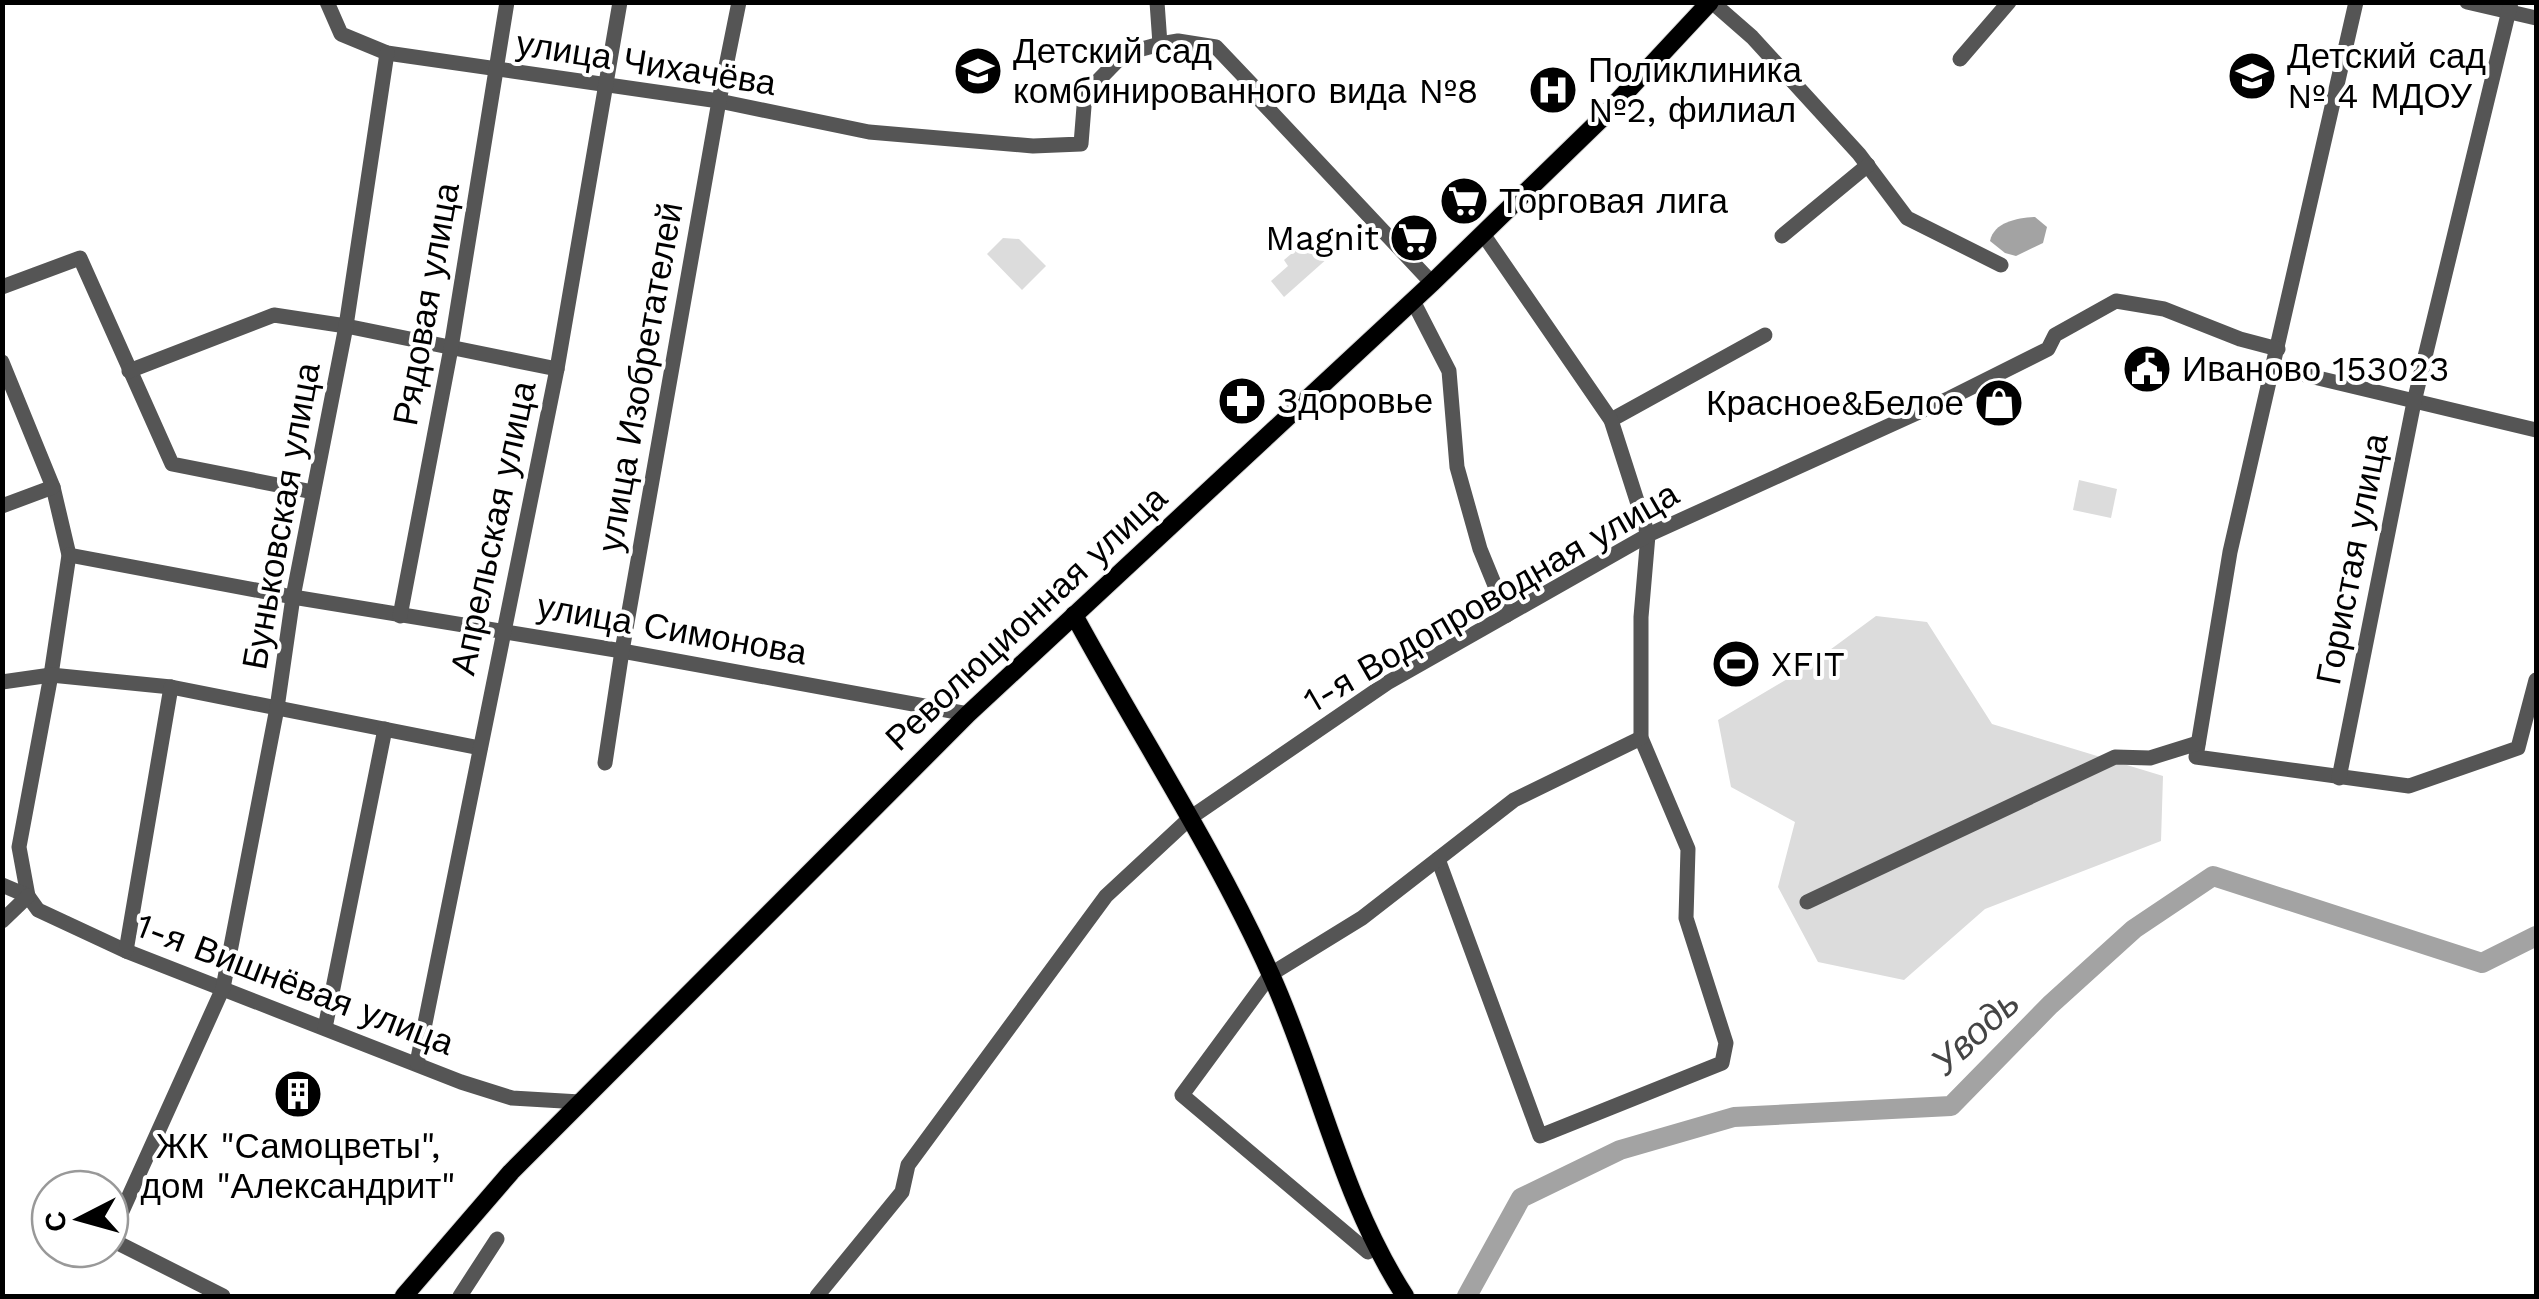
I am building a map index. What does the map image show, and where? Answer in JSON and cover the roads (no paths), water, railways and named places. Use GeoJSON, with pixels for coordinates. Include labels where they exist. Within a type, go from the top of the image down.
{"type":"FeatureCollection","features":[{"type":"Feature","properties":{"kind":"main road","name":"Революционная улица"},"geometry":{"type":"LineString","coordinates":[[404,1296],[511,1172],[968,714],[1432,283],[1601,119],[1711,2]]}},
{"type":"Feature","properties":{"kind":"main road"},"geometry":{"type":"LineString","coordinates":[[1074,614],[1190,818],[1271,974],[1340,1166],[1361,1216],[1405,1296]]}},
{"type":"Feature","properties":{"kind":"street","name":"улица Чихачёва"},"geometry":{"type":"LineString","coordinates":[[327,2],[341,34],[388,53],[719,102],[894,135],[1033,146],[1081,144],[1085,94],[1124,54],[1160,44]]}},
{"type":"Feature","properties":{"kind":"street","name":"Рядовая улица"},"geometry":{"type":"LineString","coordinates":[[400,616],[450,348],[507,2]]}},
{"type":"Feature","properties":{"kind":"street","name":"Апрельская улица"},"geometry":{"type":"LineString","coordinates":[[417,1063],[556,369],[620,2]]}},
{"type":"Feature","properties":{"kind":"street","name":"улица Изобретателей"},"geometry":{"type":"LineString","coordinates":[[605,762],[739,2]]}},
{"type":"Feature","properties":{"kind":"street"},"geometry":{"type":"LineString","coordinates":[[1158,2],[1160,44],[1216,47],[1255,88],[1258,98],[1432,283]]}},
{"type":"Feature","properties":{"kind":"street"},"geometry":{"type":"LineString","coordinates":[[1711,2],[1752,36],[1868,165],[1907,218],[2001,266]]}},
{"type":"Feature","properties":{"kind":"street"},"geometry":{"type":"LineString","coordinates":[[1960,59],[2009,2]]}},
{"type":"Feature","properties":{"kind":"street"},"geometry":{"type":"LineString","coordinates":[[2197,750],[2230,552],[2356,2]]}},
{"type":"Feature","properties":{"kind":"street"},"geometry":{"type":"LineString","coordinates":[[2467,2],[2510,7],[2536,18]]}},
{"type":"Feature","properties":{"kind":"street","name":"Гористая улица"},"geometry":{"type":"LineString","coordinates":[[2339,778],[2414,402],[2510,7]]}},
{"type":"Feature","properties":{"kind":"street","name":"Буньковская улица"},"geometry":{"type":"LineString","coordinates":[[130,1194],[223,988],[277,708],[292,598],[346,326],[388,53]]}},
{"type":"Feature","properties":{"kind":"street"},"geometry":{"type":"LineString","coordinates":[[1782,236],[1868,165]]}},
{"type":"Feature","properties":{"kind":"street"},"geometry":{"type":"LineString","coordinates":[[1438,858],[1540,1136],[1722,1063],[1726,1044],[1686,918],[1688,849],[1641,738],[1641,617],[1648,535],[1612,420],[1483,234]]}},
{"type":"Feature","properties":{"kind":"street"},"geometry":{"type":"LineString","coordinates":[[2,287],[80,258],[172,464],[313,492]]}},
{"type":"Feature","properties":{"kind":"street"},"geometry":{"type":"LineString","coordinates":[[1412,301],[1449,371],[1458,468],[1480,548],[1507,615]]}},
{"type":"Feature","properties":{"kind":"street","name":"1-я Водопроводная улица"},"geometry":{"type":"LineString","coordinates":[[817,1296],[902,1192],[908,1165],[1106,896],[1190,818],[1387,683],[1648,535],[2048,349],[2054,336],[2116,301],[2164,309],[2240,339],[2278,349]]}},
{"type":"Feature","properties":{"kind":"street"},"geometry":{"type":"LineString","coordinates":[[129,371],[274,316],[346,326],[556,369]]}},
{"type":"Feature","properties":{"kind":"street"},"geometry":{"type":"LineString","coordinates":[[1612,420],[1765,334]]}},
{"type":"Feature","properties":{"kind":"street"},"geometry":{"type":"LineString","coordinates":[[2,362],[7,388],[53,487],[69,555],[19,846],[28,896],[2,921]]}},
{"type":"Feature","properties":{"kind":"street"},"geometry":{"type":"LineString","coordinates":[[2272,367],[2536,430]]}},
{"type":"Feature","properties":{"kind":"street"},"geometry":{"type":"LineString","coordinates":[[2,506],[53,487]]}},
{"type":"Feature","properties":{"kind":"street","name":"улица Симонова"},"geometry":{"type":"LineString","coordinates":[[69,555],[292,598],[622,650],[968,714]]}},
{"type":"Feature","properties":{"kind":"street"},"geometry":{"type":"LineString","coordinates":[[2,682],[51,675],[171,687],[480,748]]}},
{"type":"Feature","properties":{"kind":"street"},"geometry":{"type":"LineString","coordinates":[[1807,902],[2115,758],[2150,758],[2197,750],[2339,778],[2409,786],[2518,748],[2536,680]]}},
{"type":"Feature","properties":{"kind":"street"},"geometry":{"type":"LineString","coordinates":[[126,951],[171,687]]}},
{"type":"Feature","properties":{"kind":"street"},"geometry":{"type":"LineString","coordinates":[[325,1028],[385,729]]}},
{"type":"Feature","properties":{"kind":"street"},"geometry":{"type":"LineString","coordinates":[[1368,1252],[1182,1096],[1271,974],[1362,918],[1514,800],[1641,738]]}},
{"type":"Feature","properties":{"kind":"street","name":"1-я Вишнёвая улица"},"geometry":{"type":"LineString","coordinates":[[2,884],[28,896],[38,910],[126,951],[417,1063],[512,1098],[580,1102]]}},
{"type":"Feature","properties":{"kind":"street"},"geometry":{"type":"LineString","coordinates":[[460,1296],[497,1239]]}},
{"type":"Feature","properties":{"kind":"street"},"geometry":{"type":"LineString","coordinates":[[130,1248],[223,1296]]}},
{"type":"Feature","properties":{"kind":"waterway","name":"Уводь"},"geometry":{"type":"LineString","coordinates":[[1467,1296],[1521,1198],[1620,1150],[1734,1117],[1951,1106],[2050,1005],[2134,929],[2213,876],[2482,963],[2536,936]]}},
{"type":"Feature","properties":{"kind":"place","name":"Детский сад комбинированного вида №8"},"geometry":{"type":"Point","coordinates":[978,71]}},
{"type":"Feature","properties":{"kind":"place","name":"Детский сад № 4 МДОУ"},"geometry":{"type":"Point","coordinates":[2252,76]}},
{"type":"Feature","properties":{"kind":"place","name":"Поликлиника №2, филиал"},"geometry":{"type":"Point","coordinates":[1553,90]}},
{"type":"Feature","properties":{"kind":"place","name":"Торговая лига"},"geometry":{"type":"Point","coordinates":[1464,201]}},
{"type":"Feature","properties":{"kind":"place","name":"Magnit"},"geometry":{"type":"Point","coordinates":[1414,238]}},
{"type":"Feature","properties":{"kind":"place","name":"Иваново 153023"},"geometry":{"type":"Point","coordinates":[2147,369]}},
{"type":"Feature","properties":{"kind":"place","name":"Здоровье"},"geometry":{"type":"Point","coordinates":[1242,401]}},
{"type":"Feature","properties":{"kind":"place","name":"Красное&Белое"},"geometry":{"type":"Point","coordinates":[1999,403]}},
{"type":"Feature","properties":{"kind":"place","name":"XFIT"},"geometry":{"type":"Point","coordinates":[1736,664]}},
{"type":"Feature","properties":{"kind":"place","name":"ЖК \"Самоцветы\", дом \"Александрит\""},"geometry":{"type":"Point","coordinates":[298,1094]}}]}
